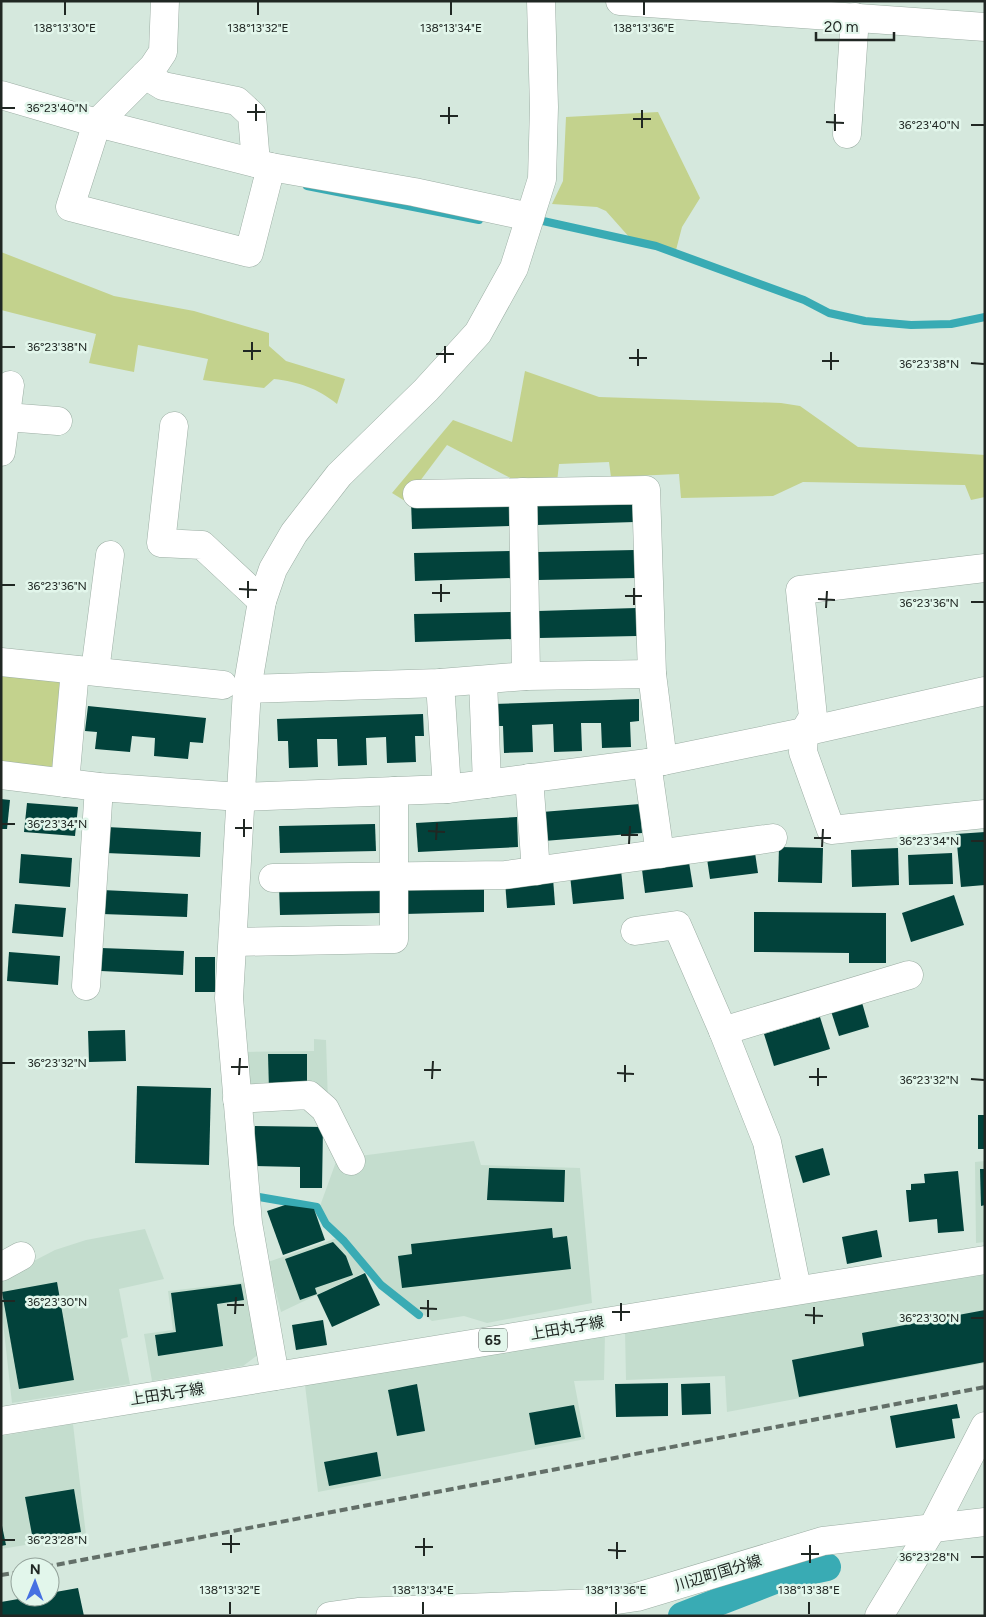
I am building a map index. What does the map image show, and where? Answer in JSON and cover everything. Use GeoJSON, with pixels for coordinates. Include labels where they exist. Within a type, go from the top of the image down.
{"type":"FeatureCollection","features":[{"type":"Feature","properties":{"kind":"street"},"geometry":{"type":"LineString","coordinates":[[145,75],[163,86],[238,101],[252,115],[264,165],[249,253],[70,207],[97,123],[145,75],[163,52],[165,1]]}},
{"type":"Feature","properties":{"kind":"street"},"geometry":{"type":"LineString","coordinates":[[275,1376],[248,1223],[230,998],[240,797],[235,687],[273,570],[294,533],[339,475],[426,390],[478,333],[514,268],[542,179],[544,107],[541,1]]}},
{"type":"Feature","properties":{"kind":"street"},"geometry":{"type":"LineString","coordinates":[[620,1],[985,27]]}},
{"type":"Feature","properties":{"kind":"street"},"geometry":{"type":"LineString","coordinates":[[847,134],[855,17]]}},
{"type":"Feature","properties":{"kind":"street"},"geometry":{"type":"LineString","coordinates":[[1,95],[97,123],[264,165],[414,192],[530,216]]}},
{"type":"Feature","properties":{"kind":"street"},"geometry":{"type":"LineString","coordinates":[[1,452],[10,385]]}},
{"type":"Feature","properties":{"kind":"street"},"geometry":{"type":"LineString","coordinates":[[6,417],[58,421]]}},
{"type":"Feature","properties":{"kind":"street"},"geometry":{"type":"LineString","coordinates":[[174,426],[161,543],[202,545],[262,601]]}},
{"type":"Feature","properties":{"kind":"street"},"geometry":{"type":"LineString","coordinates":[[417,494],[646,490],[654,762],[660,854]]}},
{"type":"Feature","properties":{"kind":"street"},"geometry":{"type":"LineString","coordinates":[[523,492],[526,676]]}},
{"type":"Feature","properties":{"kind":"street"},"geometry":{"type":"LineString","coordinates":[[65,783],[85,670],[110,555]]}},
{"type":"Feature","properties":{"kind":"street"},"geometry":{"type":"LineString","coordinates":[[985,568],[800,590],[813,717],[804,732],[803,752],[831,830],[985,814]]}},
{"type":"Feature","properties":{"kind":"street"},"geometry":{"type":"LineString","coordinates":[[1,662],[235,687],[440,683],[526,676],[652,674]]}},
{"type":"Feature","properties":{"kind":"street"},"geometry":{"type":"LineString","coordinates":[[483,680],[487,784]]}},
{"type":"Feature","properties":{"kind":"street"},"geometry":{"type":"LineString","coordinates":[[440,683],[447,789]]}},
{"type":"Feature","properties":{"kind":"street"},"geometry":{"type":"LineString","coordinates":[[1,775],[99,787],[240,797],[447,789],[654,762],[804,732],[985,691]]}},
{"type":"Feature","properties":{"kind":"street"},"geometry":{"type":"LineString","coordinates":[[529,778],[536,871]]}},
{"type":"Feature","properties":{"kind":"street"},"geometry":{"type":"LineString","coordinates":[[86,986],[99,787]]}},
{"type":"Feature","properties":{"kind":"street"},"geometry":{"type":"LineString","coordinates":[[234,942],[394,939],[394,791]]}},
{"type":"Feature","properties":{"kind":"street"},"geometry":{"type":"LineString","coordinates":[[273,878],[505,875],[773,838]]}},
{"type":"Feature","properties":{"kind":"street"},"geometry":{"type":"LineString","coordinates":[[635,931],[677,925],[723,1031],[767,1142],[797,1289]]}},
{"type":"Feature","properties":{"kind":"street"},"geometry":{"type":"LineString","coordinates":[[723,1031],[909,975]]}},
{"type":"Feature","properties":{"kind":"street"},"geometry":{"type":"LineString","coordinates":[[237,1098],[309,1096],[325,1109],[351,1161]]}},
{"type":"Feature","properties":{"kind":"street","name":"上田丸子線"},"geometry":{"type":"LineString","coordinates":[[1,1421],[797,1289],[985,1260]]}},
{"type":"Feature","properties":{"kind":"street"},"geometry":{"type":"LineString","coordinates":[[879,1616],[932,1527],[985,1426]]}},
{"type":"Feature","properties":{"kind":"street","name":"川辺町国分線"},"geometry":{"type":"LineString","coordinates":[[330,1616],[358,1612],[597,1603],[637,1597],[822,1541],[985,1522]]}},
{"type":"Feature","properties":{"kind":"shaded area"},"geometry":{"type":"Polygon","coordinates":[[[314,1039],[326,1040],[328,1103],[247,1092],[245,1052],[314,1051],[314,1039]]]}},
{"type":"Feature","properties":{"kind":"shaded area"},"geometry":{"type":"Polygon","coordinates":[[[474,1141],[481,1165],[580,1168],[592,1303],[487,1323],[464,1316],[432,1321],[383,1284],[347,1239],[327,1219],[320,1206],[337,1159],[474,1141]]]}},
{"type":"Feature","properties":{"kind":"shaded area"},"geometry":{"type":"Polygon","coordinates":[[[985,1161],[985,1242],[976,1243],[975,1162],[985,1161]]]}},
{"type":"Feature","properties":{"kind":"shaded area"},"geometry":{"type":"Polygon","coordinates":[[[145,1229],[164,1279],[119,1289],[128,1337],[121,1339],[130,1384],[12,1403],[1,1304],[1,1278],[55,1250],[86,1240],[145,1229]]]}},
{"type":"Feature","properties":{"kind":"shaded area"},"geometry":{"type":"Polygon","coordinates":[[[337,1238],[365,1272],[281,1312],[268,1262],[337,1238]]]}},
{"type":"Feature","properties":{"kind":"shaded area"},"geometry":{"type":"Polygon","coordinates":[[[985,1275],[985,1363],[727,1412],[725,1376],[626,1380],[625,1330],[985,1275]]]}},
{"type":"Feature","properties":{"kind":"shaded area"},"geometry":{"type":"Polygon","coordinates":[[[248,1282],[263,1351],[243,1366],[152,1381],[144,1334],[173,1330],[168,1291],[248,1282]]]}},
{"type":"Feature","properties":{"kind":"shaded area"},"geometry":{"type":"Polygon","coordinates":[[[605,1333],[604,1380],[574,1381],[585,1439],[318,1492],[305,1385],[605,1333]]]}},
{"type":"Feature","properties":{"kind":"shaded area"},"geometry":{"type":"Polygon","coordinates":[[[73,1424],[86,1535],[1,1549],[1,1436],[73,1424]]]}},
{"type":"Feature","properties":{"kind":"green space"},"geometry":{"type":"Polygon","coordinates":[[[658,112],[700,198],[682,227],[676,250],[630,238],[606,211],[597,207],[552,204],[563,181],[566,117],[658,112]]]}},
{"type":"Feature","properties":{"kind":"green space"},"geometry":{"type":"Polygon","coordinates":[[[1,252],[114,296],[194,311],[269,333],[269,346],[286,361],[345,379],[337,404],[315,390],[283,380],[274,379],[264,388],[203,380],[208,359],[138,345],[134,372],[89,363],[96,334],[1,310],[1,252]]]}},
{"type":"Feature","properties":{"kind":"green space"},"geometry":{"type":"Polygon","coordinates":[[[525,371],[599,397],[781,403],[800,406],[858,447],[985,455],[985,497],[971,500],[965,485],[803,482],[773,496],[681,498],[679,474],[611,477],[609,462],[559,464],[557,482],[522,484],[447,445],[405,501],[392,493],[453,420],[512,442],[525,371]]]}},
{"type":"Feature","properties":{"kind":"green space"},"geometry":{"type":"Polygon","coordinates":[[[1,666],[60,672],[61,754],[51,767],[1,763],[1,666]]]}},
{"type":"Feature","properties":{"kind":"building"},"geometry":{"type":"Polygon","coordinates":[[[635,495],[635,522],[537,525],[537,497],[635,495]]]}},
{"type":"Feature","properties":{"kind":"building"},"geometry":{"type":"Polygon","coordinates":[[[509,498],[510,526],[412,529],[411,501],[509,498]]]}},
{"type":"Feature","properties":{"kind":"building"},"geometry":{"type":"Polygon","coordinates":[[[635,550],[636,578],[538,580],[537,552],[635,550]]]}},
{"type":"Feature","properties":{"kind":"building"},"geometry":{"type":"Polygon","coordinates":[[[513,551],[513,578],[415,581],[414,553],[513,551]]]}},
{"type":"Feature","properties":{"kind":"building"},"geometry":{"type":"Polygon","coordinates":[[[636,608],[637,636],[539,638],[538,611],[636,608]]]}},
{"type":"Feature","properties":{"kind":"building"},"geometry":{"type":"Polygon","coordinates":[[[512,612],[513,639],[415,642],[414,614],[512,612]]]}},
{"type":"Feature","properties":{"kind":"building"},"geometry":{"type":"Polygon","coordinates":[[[639,699],[639,721],[630,722],[631,747],[602,748],[601,723],[581,723],[582,751],[554,752],[553,724],[532,725],[533,752],[504,753],[503,726],[493,726],[493,704],[639,699]]]}},
{"type":"Feature","properties":{"kind":"building"},"geometry":{"type":"Polygon","coordinates":[[[88,706],[206,718],[203,743],[190,742],[188,759],[154,756],[155,738],[132,736],[130,752],[95,749],[97,732],[85,731],[88,706]]]}},
{"type":"Feature","properties":{"kind":"building"},"geometry":{"type":"Polygon","coordinates":[[[423,714],[424,736],[415,736],[416,762],[387,763],[386,737],[366,738],[367,765],[338,766],[337,739],[317,739],[318,767],[289,768],[288,741],[278,741],[277,719],[423,714]]]}},
{"type":"Feature","properties":{"kind":"building"},"geometry":{"type":"Polygon","coordinates":[[[1,799],[10,800],[7,829],[1,829],[1,799]]]}},
{"type":"Feature","properties":{"kind":"building"},"geometry":{"type":"Polygon","coordinates":[[[27,803],[78,807],[75,836],[24,832],[27,803]]]}},
{"type":"Feature","properties":{"kind":"building"},"geometry":{"type":"Polygon","coordinates":[[[640,804],[642,833],[544,841],[542,812],[640,804]]]}},
{"type":"Feature","properties":{"kind":"building"},"geometry":{"type":"Polygon","coordinates":[[[517,817],[518,847],[418,852],[416,823],[517,817]]]}},
{"type":"Feature","properties":{"kind":"building"},"geometry":{"type":"Polygon","coordinates":[[[375,824],[376,851],[280,853],[279,826],[375,824]]]}},
{"type":"Feature","properties":{"kind":"building"},"geometry":{"type":"Polygon","coordinates":[[[107,827],[201,832],[200,857],[106,853],[107,827]]]}},
{"type":"Feature","properties":{"kind":"building"},"geometry":{"type":"Polygon","coordinates":[[[985,832],[985,885],[961,887],[956,834],[985,832]]]}},
{"type":"Feature","properties":{"kind":"building"},"geometry":{"type":"Polygon","coordinates":[[[754,846],[758,873],[710,879],[706,852],[754,846]]]}},
{"type":"Feature","properties":{"kind":"building"},"geometry":{"type":"Polygon","coordinates":[[[779,847],[823,848],[822,883],[778,882],[779,847]]]}},
{"type":"Feature","properties":{"kind":"building"},"geometry":{"type":"Polygon","coordinates":[[[898,848],[899,885],[852,887],[851,850],[898,848]]]}},
{"type":"Feature","properties":{"kind":"building"},"geometry":{"type":"Polygon","coordinates":[[[952,853],[953,884],[909,885],[908,855],[952,853]]]}},
{"type":"Feature","properties":{"kind":"building"},"geometry":{"type":"Polygon","coordinates":[[[21,854],[72,858],[70,887],[19,883],[21,854]]]}},
{"type":"Feature","properties":{"kind":"building"},"geometry":{"type":"Polygon","coordinates":[[[688,856],[693,887],[645,893],[641,862],[688,856]]]}},
{"type":"Feature","properties":{"kind":"building"},"geometry":{"type":"Polygon","coordinates":[[[621,870],[624,899],[573,904],[570,875],[621,870]]]}},
{"type":"Feature","properties":{"kind":"building"},"geometry":{"type":"Polygon","coordinates":[[[553,878],[555,905],[507,908],[505,881],[553,878]]]}},
{"type":"Feature","properties":{"kind":"building"},"geometry":{"type":"Polygon","coordinates":[[[484,883],[484,912],[404,914],[403,886],[484,883]]]}},
{"type":"Feature","properties":{"kind":"building"},"geometry":{"type":"Polygon","coordinates":[[[381,884],[382,913],[280,915],[279,885],[381,884]]]}},
{"type":"Feature","properties":{"kind":"building"},"geometry":{"type":"Polygon","coordinates":[[[102,890],[188,894],[187,917],[102,914],[102,890]]]}},
{"type":"Feature","properties":{"kind":"building"},"geometry":{"type":"Polygon","coordinates":[[[954,895],[964,925],[911,942],[902,913],[954,895]]]}},
{"type":"Feature","properties":{"kind":"building"},"geometry":{"type":"Polygon","coordinates":[[[15,904],[66,908],[63,937],[12,933],[15,904]]]}},
{"type":"Feature","properties":{"kind":"building"},"geometry":{"type":"Polygon","coordinates":[[[754,912],[886,913],[886,963],[849,963],[849,953],[754,952],[754,912]]]}},
{"type":"Feature","properties":{"kind":"building"},"geometry":{"type":"Polygon","coordinates":[[[101,948],[184,951],[183,975],[101,971],[101,948]]]}},
{"type":"Feature","properties":{"kind":"building"},"geometry":{"type":"Polygon","coordinates":[[[9,952],[60,956],[58,985],[7,981],[9,952]]]}},
{"type":"Feature","properties":{"kind":"building"},"geometry":{"type":"Polygon","coordinates":[[[195,957],[215,957],[215,992],[195,992],[195,957]]]}},
{"type":"Feature","properties":{"kind":"building"},"geometry":{"type":"Polygon","coordinates":[[[861,999],[869,1027],[839,1036],[830,1008],[861,999]]]}},
{"type":"Feature","properties":{"kind":"building"},"geometry":{"type":"Polygon","coordinates":[[[820,1017],[830,1049],[774,1066],[764,1034],[820,1017]]]}},
{"type":"Feature","properties":{"kind":"building"},"geometry":{"type":"Polygon","coordinates":[[[125,1030],[126,1061],[89,1062],[88,1031],[125,1030]]]}},
{"type":"Feature","properties":{"kind":"building"},"geometry":{"type":"Polygon","coordinates":[[[268,1054],[307,1054],[307,1089],[269,1090],[268,1054]]]}},
{"type":"Feature","properties":{"kind":"building"},"geometry":{"type":"Polygon","coordinates":[[[137,1086],[211,1088],[209,1165],[135,1163],[137,1086]]]}},
{"type":"Feature","properties":{"kind":"building"},"geometry":{"type":"Polygon","coordinates":[[[978,1115],[985,1115],[985,1149],[978,1149],[978,1115]]]}},
{"type":"Feature","properties":{"kind":"building"},"geometry":{"type":"Polygon","coordinates":[[[255,1126],[323,1127],[322,1188],[300,1188],[300,1167],[254,1166],[255,1126]]]}},
{"type":"Feature","properties":{"kind":"building"},"geometry":{"type":"Polygon","coordinates":[[[823,1148],[830,1175],[803,1183],[795,1156],[823,1148]]]}},
{"type":"Feature","properties":{"kind":"building"},"geometry":{"type":"Polygon","coordinates":[[[489,1168],[565,1170],[564,1202],[487,1200],[489,1168]]]}},
{"type":"Feature","properties":{"kind":"building"},"geometry":{"type":"Polygon","coordinates":[[[980,1169],[985,1169],[985,1205],[981,1206],[980,1169]]]}},
{"type":"Feature","properties":{"kind":"building"},"geometry":{"type":"Polygon","coordinates":[[[958,1171],[964,1231],[938,1233],[937,1219],[909,1222],[906,1190],[911,1190],[911,1184],[925,1183],[924,1174],[958,1171]]]}},
{"type":"Feature","properties":{"kind":"building"},"geometry":{"type":"Polygon","coordinates":[[[285,1205],[314,1209],[325,1240],[283,1255],[267,1211],[285,1205]]]}},
{"type":"Feature","properties":{"kind":"building"},"geometry":{"type":"Polygon","coordinates":[[[552,1228],[553,1238],[567,1236],[571,1269],[402,1288],[398,1256],[412,1254],[411,1244],[552,1228]]]}},
{"type":"Feature","properties":{"kind":"building"},"geometry":{"type":"Polygon","coordinates":[[[877,1230],[882,1257],[847,1264],[842,1237],[877,1230]]]}},
{"type":"Feature","properties":{"kind":"building"},"geometry":{"type":"Polygon","coordinates":[[[333,1242],[346,1256],[353,1275],[315,1288],[317,1294],[300,1300],[285,1259],[333,1242]]]}},
{"type":"Feature","properties":{"kind":"building"},"geometry":{"type":"Polygon","coordinates":[[[365,1273],[380,1305],[332,1327],[317,1295],[365,1273]]]}},
{"type":"Feature","properties":{"kind":"building"},"geometry":{"type":"Polygon","coordinates":[[[57,1282],[74,1380],[19,1389],[2,1292],[57,1282]]]}},
{"type":"Feature","properties":{"kind":"building"},"geometry":{"type":"Polygon","coordinates":[[[241,1284],[244,1300],[217,1304],[223,1346],[158,1356],[155,1335],[176,1332],[171,1293],[241,1284]]]}},
{"type":"Feature","properties":{"kind":"building"},"geometry":{"type":"Polygon","coordinates":[[[985,1310],[985,1362],[799,1397],[792,1360],[864,1346],[862,1333],[985,1310]]]}},
{"type":"Feature","properties":{"kind":"building"},"geometry":{"type":"Polygon","coordinates":[[[323,1320],[327,1345],[296,1350],[292,1325],[323,1320]]]}},
{"type":"Feature","properties":{"kind":"building"},"geometry":{"type":"Polygon","coordinates":[[[668,1383],[668,1416],[616,1417],[615,1384],[668,1383]]]}},
{"type":"Feature","properties":{"kind":"building"},"geometry":{"type":"Polygon","coordinates":[[[710,1383],[711,1414],[682,1415],[681,1384],[710,1383]]]}},
{"type":"Feature","properties":{"kind":"building"},"geometry":{"type":"Polygon","coordinates":[[[417,1384],[425,1431],[397,1436],[388,1390],[417,1384]]]}},
{"type":"Feature","properties":{"kind":"building"},"geometry":{"type":"Polygon","coordinates":[[[957,1404],[960,1418],[952,1419],[955,1438],[896,1448],[890,1416],[957,1404]]]}},
{"type":"Feature","properties":{"kind":"building"},"geometry":{"type":"Polygon","coordinates":[[[574,1405],[581,1437],[535,1445],[529,1413],[574,1405]]]}},
{"type":"Feature","properties":{"kind":"building"},"geometry":{"type":"Polygon","coordinates":[[[377,1452],[381,1476],[329,1486],[324,1462],[377,1452]]]}},
{"type":"Feature","properties":{"kind":"building"},"geometry":{"type":"Polygon","coordinates":[[[74,1489],[81,1532],[33,1540],[25,1497],[74,1489]]]}},
{"type":"Feature","properties":{"kind":"building"},"geometry":{"type":"Polygon","coordinates":[[[1,1521],[6,1545],[1,1546],[1,1521]]]}},
{"type":"Feature","properties":{"kind":"building"},"geometry":{"type":"Polygon","coordinates":[[[78,1588],[84,1616],[1,1616],[1,1602],[10,1600],[10,1607],[60,1607],[60,1591],[78,1588]]]}},
{"type":"Feature","properties":{"kind":"waterway"},"geometry":{"type":"LineString","coordinates":[[307,186],[479,220]]}},
{"type":"Feature","properties":{"kind":"waterway"},"geometry":{"type":"LineString","coordinates":[[543,221],[656,246],[804,300],[829,313],[865,321],[911,325],[951,324],[985,317]]}},
{"type":"Feature","properties":{"kind":"waterway"},"geometry":{"type":"LineString","coordinates":[[259,1197],[317,1207],[326,1224],[344,1241],[381,1285],[419,1315]]}},
{"type":"Feature","properties":{"kind":"waterway"},"geometry":{"type":"LineString","coordinates":[[682,1616],[785,1576],[827,1567]]}},
{"type":"Feature","properties":{"kind":"railway"},"geometry":{"type":"LineString","coordinates":[[60,1564],[985,1387]]}},
{"type":"Feature","properties":{"kind":"railway"},"geometry":{"type":"LineString","coordinates":[[1,1575],[10,1574]]}}]}
